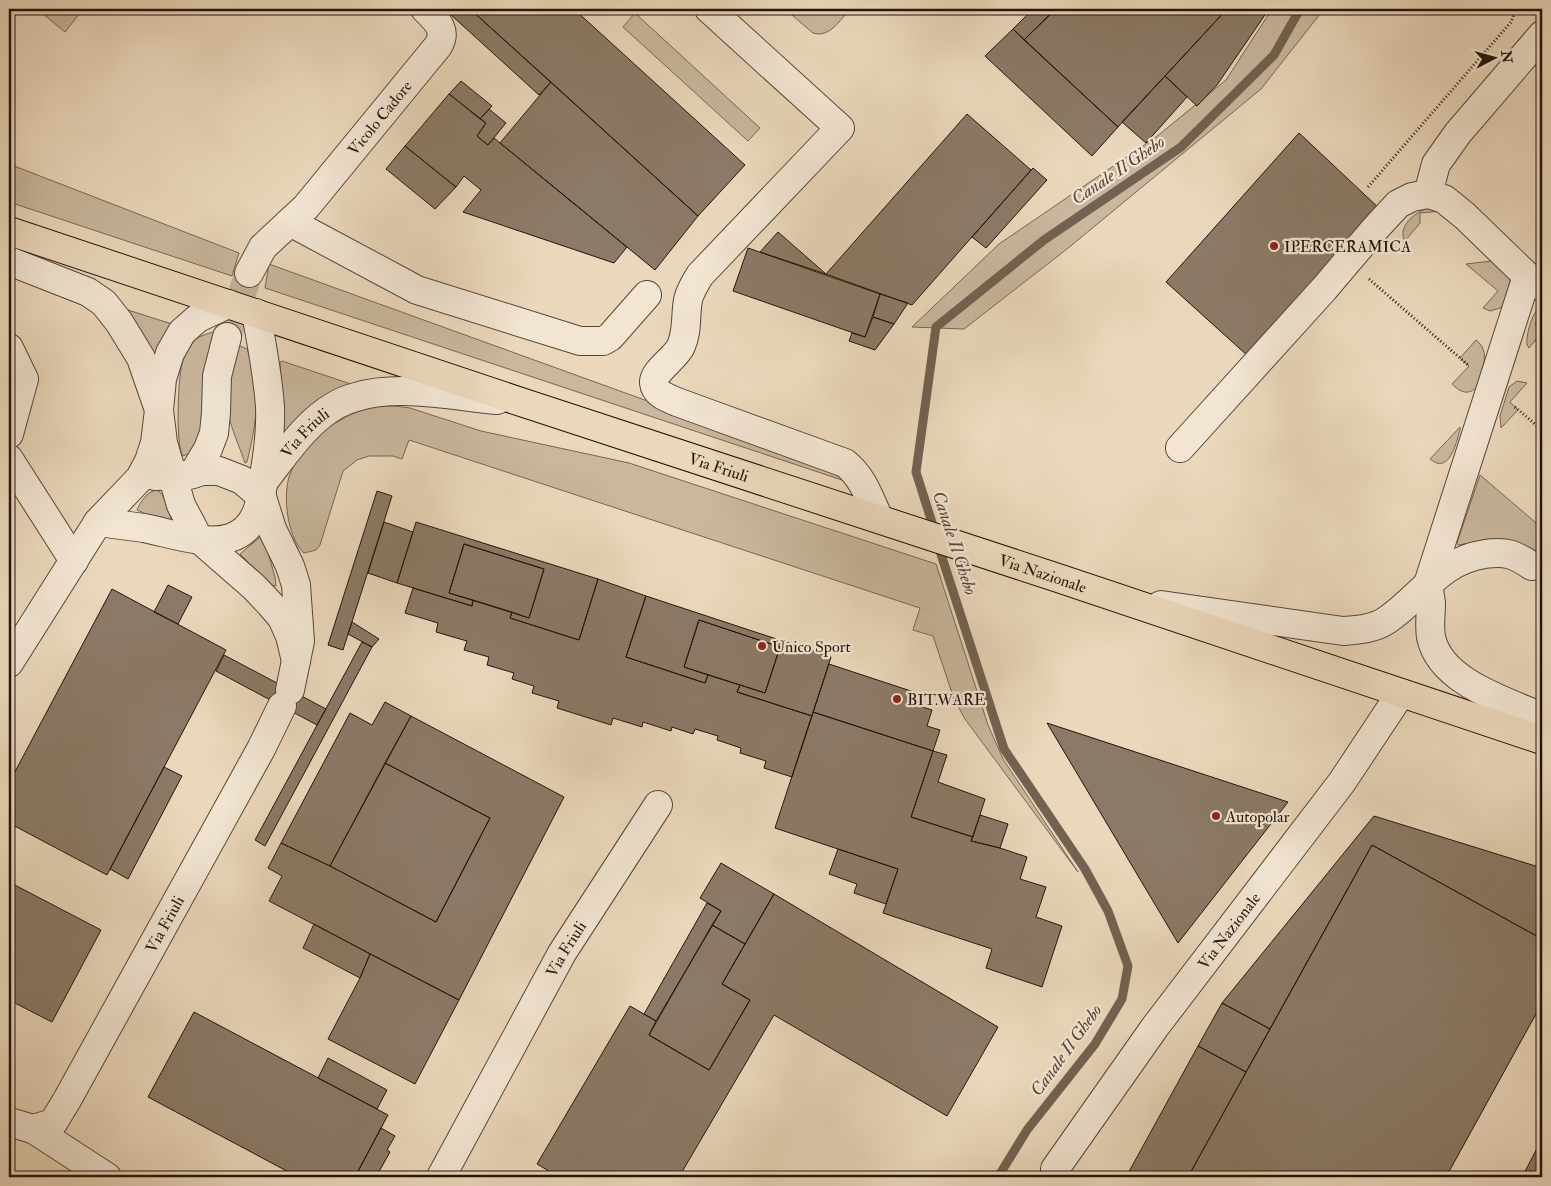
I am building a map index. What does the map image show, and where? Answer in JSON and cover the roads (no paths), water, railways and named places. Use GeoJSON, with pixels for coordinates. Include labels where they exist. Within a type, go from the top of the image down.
{"type":"FeatureCollection","features":[{"type":"Feature","properties":{"kind":"main road","name":"Via Friuli"},"geometry":{"type":"LineString","coordinates":[[9,231],[912,530]]}},
{"type":"Feature","properties":{"kind":"main road","name":"Via Nazionale"},"geometry":{"type":"LineString","coordinates":[[912,530],[1542,740]]}},
{"type":"Feature","properties":{"kind":"street","name":"Vicolo Cadore"},"geometry":{"type":"LineString","coordinates":[[249,273],[263,247],[310,203],[442,40],[443,32],[439,23],[425,9]]}},
{"type":"Feature","properties":{"kind":"street"},"geometry":{"type":"LineString","coordinates":[[708,9],[840,128],[700,275],[691,288],[688,300],[685,336],[677,354],[658,372],[654,380],[656,390],[677,402],[846,464],[855,470],[879,519]]}},
{"type":"Feature","properties":{"kind":"street"},"geometry":{"type":"LineString","coordinates":[[1428,194],[1436,164],[1458,133],[1542,35]]}},
{"type":"Feature","properties":{"kind":"street"},"geometry":{"type":"LineString","coordinates":[[1180,448],[1398,204],[1412,197],[1428,194],[1444,199],[1535,281],[1428,584],[1431,602],[1431,638],[1438,655],[1451,671],[1469,684],[1542,718]]}},
{"type":"Feature","properties":{"kind":"street"},"geometry":{"type":"LineString","coordinates":[[290,222],[417,290],[580,341],[603,341],[610,336],[647,295]]}},
{"type":"Feature","properties":{"kind":"street","name":"Via Friuli"},"geometry":{"type":"LineString","coordinates":[[9,261],[88,292],[104,303],[119,322],[141,358],[159,410],[163,443],[183,474],[181,505],[199,539],[254,587],[282,618],[290,636],[296,661]]}},
{"type":"Feature","properties":{"kind":"street","name":"Via Friuli"},"geometry":{"type":"LineString","coordinates":[[159,410],[162,379],[170,353],[182,332],[198,318],[228,304]]}},
{"type":"Feature","properties":{"kind":"street","name":"Via Friuli"},"geometry":{"type":"LineString","coordinates":[[21,1125],[53,1123],[68,1100],[261,749],[286,698],[300,641],[296,585],[290,566],[272,529],[256,486],[269,444],[270,409],[264,356],[256,313]]}},
{"type":"Feature","properties":{"kind":"street"},"geometry":{"type":"LineString","coordinates":[[183,474],[208,449],[214,433],[217,376],[228,337]]}},
{"type":"Feature","properties":{"kind":"street"},"geometry":{"type":"LineString","coordinates":[[9,348],[24,378],[9,434]]}},
{"type":"Feature","properties":{"kind":"street","name":"Via Friuli"},"geometry":{"type":"LineString","coordinates":[[256,486],[309,426],[338,404],[354,397],[372,393],[400,391],[524,403]]}},
{"type":"Feature","properties":{"kind":"street"},"geometry":{"type":"LineString","coordinates":[[9,663],[98,522],[140,478],[149,461],[159,410]]}},
{"type":"Feature","properties":{"kind":"street"},"geometry":{"type":"LineString","coordinates":[[98,522],[199,539],[221,540],[231,538],[246,530],[259,509],[256,486],[228,449],[216,413]]}},
{"type":"Feature","properties":{"kind":"street"},"geometry":{"type":"LineString","coordinates":[[9,459],[74,561]]}},
{"type":"Feature","properties":{"kind":"street"},"geometry":{"type":"LineString","coordinates":[[126,494],[151,477],[210,470],[219,471],[256,486]]}},
{"type":"Feature","properties":{"kind":"street"},"geometry":{"type":"LineString","coordinates":[[1120,599],[1343,631],[1364,629],[1386,621],[1440,572],[1458,562],[1478,555],[1500,552],[1516,556],[1532,566]]}},
{"type":"Feature","properties":{"kind":"street","name":"Via Nazionale"},"geometry":{"type":"LineString","coordinates":[[1055,1169],[1154,1028],[1342,782],[1401,693]]}},
{"type":"Feature","properties":{"kind":"street","name":"Via Friuli"},"geometry":{"type":"LineString","coordinates":[[441,1177],[562,953],[658,805]]}},
{"type":"Feature","properties":{"kind":"street","name":"Via Friuli"},"geometry":{"type":"LineString","coordinates":[[21,1125],[107,1177]]}},
{"type":"Feature","properties":{"kind":"waterway","name":"Canale Il Ghebo"},"geometry":{"type":"LineString","coordinates":[[935,532],[916,472],[936,327],[1044,240],[1181,147],[1274,55],[1300,9]]}},
{"type":"Feature","properties":{"kind":"waterway","name":"Canale Il Ghebo"},"geometry":{"type":"LineString","coordinates":[[938,545],[1004,749],[1085,869],[1108,911],[1128,966],[1122,999],[1095,1044],[1027,1130],[998,1177]]}},
{"type":"Feature","properties":{"kind":"tunnel"},"geometry":{"type":"LineString","coordinates":[[227,337],[249,273]]}},
{"type":"Feature","properties":{"kind":"place","name":"IPERCERAMICA"},"geometry":{"type":"Point","coordinates":[1274,246]}},
{"type":"Feature","properties":{"kind":"place","name":"Unico Sport"},"geometry":{"type":"Point","coordinates":[762,646]}},
{"type":"Feature","properties":{"kind":"place","name":"BIT.WARE"},"geometry":{"type":"Point","coordinates":[897,699]}},
{"type":"Feature","properties":{"kind":"place","name":"Autopolar"},"geometry":{"type":"Point","coordinates":[1216,816]}}]}
